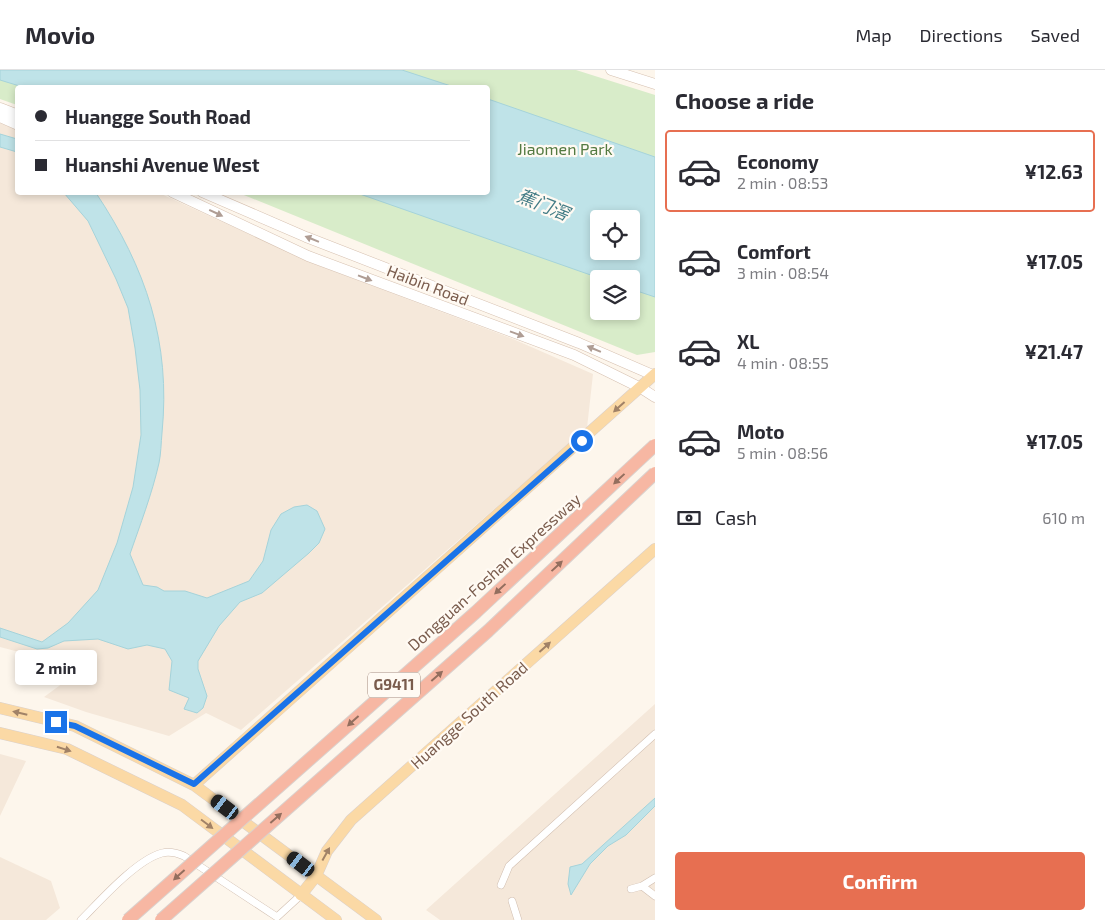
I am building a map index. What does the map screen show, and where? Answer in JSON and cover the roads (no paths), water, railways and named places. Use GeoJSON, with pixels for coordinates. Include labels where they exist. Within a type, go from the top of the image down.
{"type":"FeatureCollection","features":[{"type":"Feature","properties":{"kind":"highway","name":"Dongguan-Foshan Expressway"},"geometry":{"type":"LineString","coordinates":[[128,920],[476,612],[655,445]]}},
{"type":"Feature","properties":{"kind":"highway","name":"G9411"},"geometry":{"type":"LineString","coordinates":[[161,920],[488,631],[655,473]]}},
{"type":"Feature","properties":{"kind":"main road"},"geometry":{"type":"LineString","coordinates":[[194,784],[655,375]]}},
{"type":"Feature","properties":{"kind":"main road","name":"Huangge South Road"},"geometry":{"type":"LineString","coordinates":[[301,895],[316,876],[327,851],[351,820],[655,549]]}},
{"type":"Feature","properties":{"kind":"main road"},"geometry":{"type":"LineString","coordinates":[[0,708],[75,726],[194,784],[376,920]]}},
{"type":"Feature","properties":{"kind":"main road"},"geometry":{"type":"LineString","coordinates":[[0,733],[67,749],[182,805],[336,920]]}},
{"type":"Feature","properties":{"kind":"street"},"geometry":{"type":"LineString","coordinates":[[611,70],[655,84]]}},
{"type":"Feature","properties":{"kind":"street"},"geometry":{"type":"LineString","coordinates":[[0,108],[15,114]]}},
{"type":"Feature","properties":{"kind":"street"},"geometry":{"type":"LineString","coordinates":[[0,118],[15,124]]}},
{"type":"Feature","properties":{"kind":"street"},"geometry":{"type":"LineString","coordinates":[[178,195],[308,256],[574,355],[641,388],[655,397]]}},
{"type":"Feature","properties":{"kind":"street","name":"Haibin Road"},"geometry":{"type":"LineString","coordinates":[[209,195],[306,237],[579,343],[655,375]]}},
{"type":"Feature","properties":{"kind":"street"},"geometry":{"type":"LineString","coordinates":[[501,885],[509,866],[655,734]]}},
{"type":"Feature","properties":{"kind":"street"},"geometry":{"type":"LineString","coordinates":[[81,920],[134,869],[161,853],[173,852],[184,856],[276,919],[301,895]]}},
{"type":"Feature","properties":{"kind":"street"},"geometry":{"type":"LineString","coordinates":[[631,889],[642,886],[655,878]]}},
{"type":"Feature","properties":{"kind":"street"},"geometry":{"type":"LineString","coordinates":[[642,886],[655,896]]}},
{"type":"Feature","properties":{"kind":"street"},"geometry":{"type":"LineString","coordinates":[[512,901],[518,920]]}},
{"type":"Feature","properties":{"kind":"water"},"geometry":{"type":"Polygon","coordinates":[[[0,70],[402,70],[448,85],[16,85],[0,80],[0,70]]]}},
{"type":"Feature","properties":{"kind":"water","name":"蕉门滘"},"geometry":{"type":"Polygon","coordinates":[[[490,100],[655,157],[655,297],[640,292],[640,270],[590,270],[590,275],[363,195],[490,195],[490,100]]]}},
{"type":"Feature","properties":{"kind":"water"},"geometry":{"type":"Polygon","coordinates":[[[0,134],[15,138],[15,151],[0,147],[0,134]]]}},
{"type":"Feature","properties":{"kind":"water"},"geometry":{"type":"Polygon","coordinates":[[[66,195],[97,195],[114,221],[129,249],[151,307],[163,368],[164,400],[160,456],[149,498],[130,554],[143,585],[157,587],[164,591],[185,591],[207,598],[249,581],[263,561],[271,530],[281,514],[294,507],[307,505],[317,511],[325,529],[319,543],[309,553],[262,593],[240,602],[219,626],[198,661],[198,669],[207,696],[203,708],[197,713],[184,709],[189,698],[169,690],[172,661],[165,649],[147,645],[128,649],[98,639],[64,641],[48,648],[37,649],[0,637],[0,628],[42,642],[68,623],[98,590],[117,543],[133,487],[141,435],[140,390],[135,348],[128,308],[88,221],[66,195]]]}},
{"type":"Feature","properties":{"kind":"water"},"geometry":{"type":"Polygon","coordinates":[[[655,798],[655,806],[626,835],[608,846],[590,864],[571,895],[568,884],[570,867],[582,864],[655,798]]]}},
{"type":"Feature","properties":{"kind":"park label","name":"Jiaomen Park"},"geometry":{"type":"Point","coordinates":[565,149]}}]}
